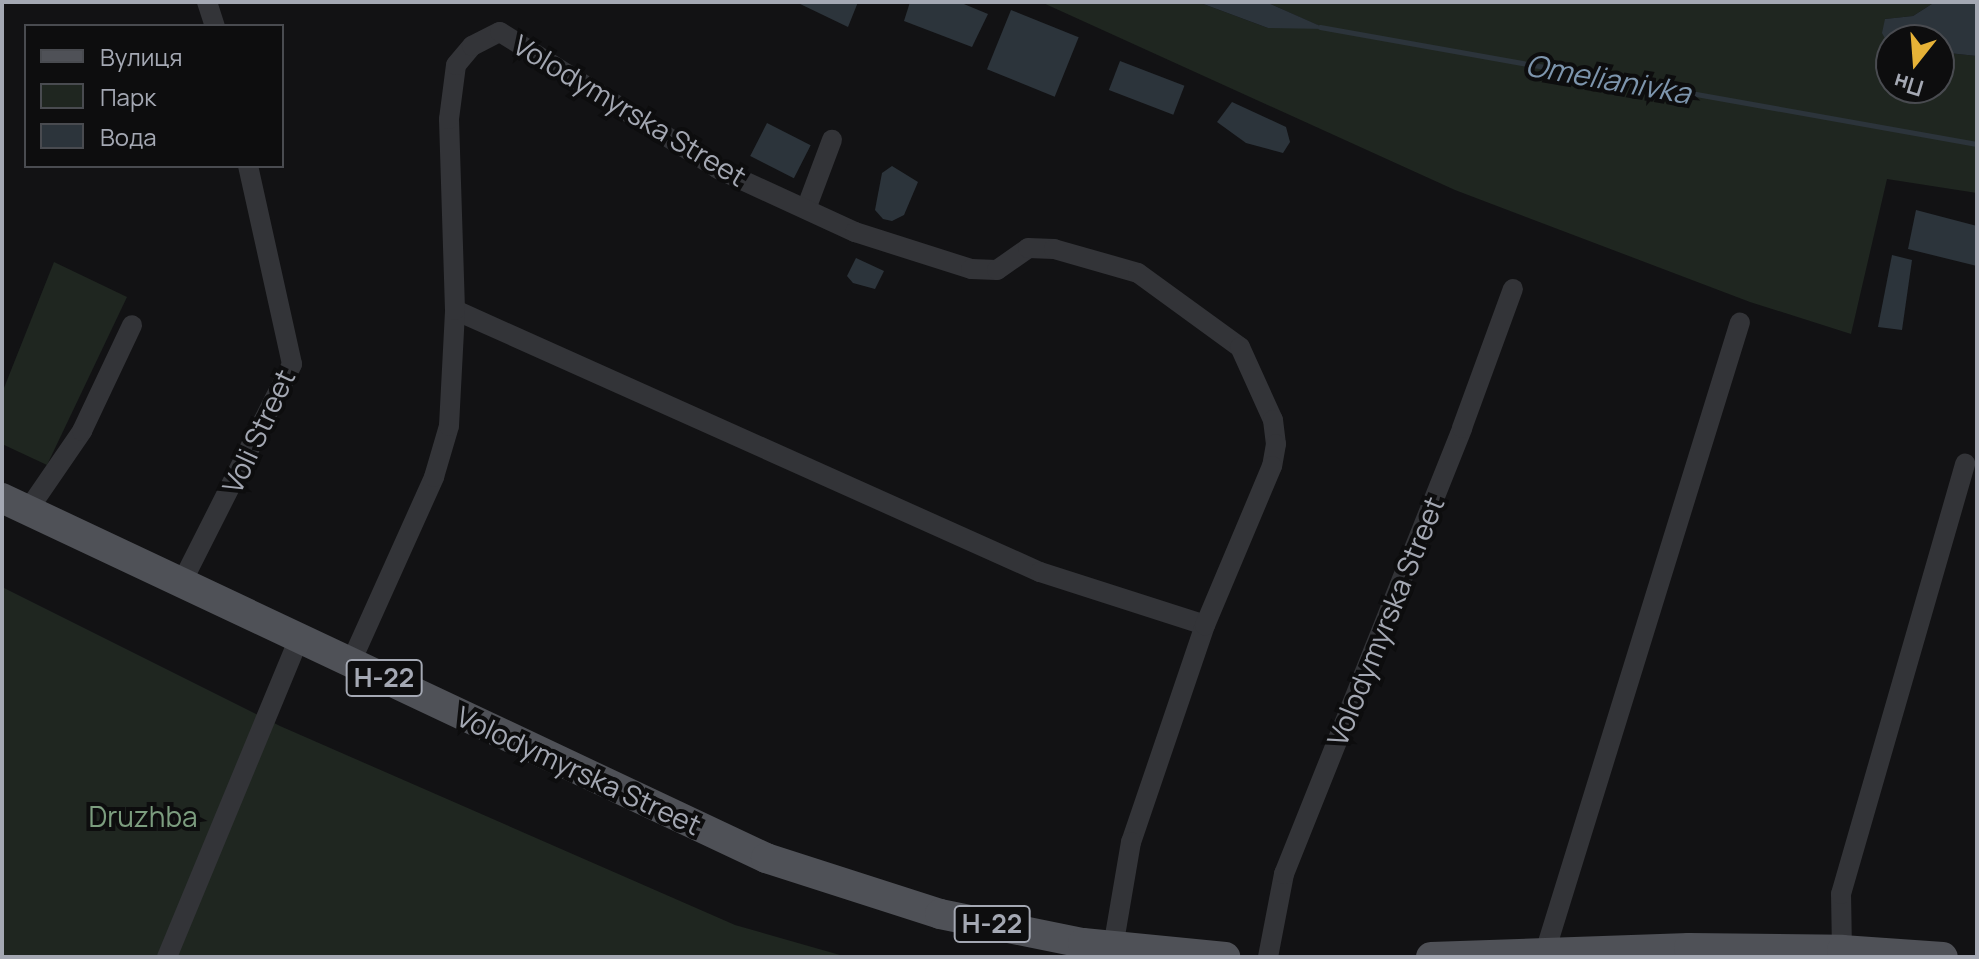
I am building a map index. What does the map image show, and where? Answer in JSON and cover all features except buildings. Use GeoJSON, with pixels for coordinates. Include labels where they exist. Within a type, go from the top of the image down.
{"type":"FeatureCollection","features":[{"type":"Feature","properties":{"kind":"main road","name":"Volodymyrska Street"},"geometry":{"type":"LineString","coordinates":[[15,504],[766,858],[940,914],[1082,950]]}},
{"type":"Feature","properties":{"kind":"main road","name":"Н-22"},"geometry":{"type":"LineString","coordinates":[[1082,950],[1113,947],[1225,957]]}},
{"type":"Feature","properties":{"kind":"main road"},"geometry":{"type":"LineString","coordinates":[[1431,957],[1545,952],[1842,950],[1943,957]]}},
{"type":"Feature","properties":{"kind":"street"},"geometry":{"type":"LineString","coordinates":[[207,2],[214,24]]}},
{"type":"Feature","properties":{"kind":"street","name":"Volodymyrska Street"},"geometry":{"type":"LineString","coordinates":[[351,662],[434,477],[449,426],[455,310],[449,119],[456,65],[472,46],[500,32],[718,169],[855,232],[971,269],[997,270],[1028,248],[1054,249],[1138,273],[1240,347],[1273,420],[1276,444],[1272,466],[1205,625],[1131,842],[1113,947]]}},
{"type":"Feature","properties":{"kind":"street"},"geometry":{"type":"LineString","coordinates":[[806,209],[832,140]]}},
{"type":"Feature","properties":{"kind":"street","name":"Voli Street"},"geometry":{"type":"LineString","coordinates":[[182,582],[292,364],[248,168]]}},
{"type":"Feature","properties":{"kind":"street","name":"Volodymyrska Street"},"geometry":{"type":"LineString","coordinates":[[1268,957],[1284,874],[1456,443],[1513,289]]}},
{"type":"Feature","properties":{"kind":"street"},"geometry":{"type":"LineString","coordinates":[[455,310],[1040,572],[1205,625]]}},
{"type":"Feature","properties":{"kind":"street"},"geometry":{"type":"LineString","coordinates":[[1545,952],[1740,322]]}},
{"type":"Feature","properties":{"kind":"street"},"geometry":{"type":"LineString","coordinates":[[15,504],[48,477],[82,431],[132,325]]}},
{"type":"Feature","properties":{"kind":"street"},"geometry":{"type":"LineString","coordinates":[[1842,950],[1841,894],[1965,463]]}},
{"type":"Feature","properties":{"kind":"street"},"geometry":{"type":"LineString","coordinates":[[167,957],[299,638]]}},
{"type":"Feature","properties":{"kind":"green space"},"geometry":{"type":"Polygon","coordinates":[[[1041,2],[1198,2],[1268,28],[1324,28],[1266,2],[1935,2],[1913,16],[1885,19],[1886,24],[1875,24],[1875,104],[1955,104],[1955,54],[1977,56],[1977,193],[1887,179],[1851,334],[1750,302],[1455,190],[1041,2]]]}},
{"type":"Feature","properties":{"kind":"green space"},"geometry":{"type":"Polygon","coordinates":[[[54,262],[127,297],[47,465],[2,444],[2,393],[54,262]]]}},
{"type":"Feature","properties":{"kind":"green space","name":"Druzhba"},"geometry":{"type":"Polygon","coordinates":[[[2,587],[280,726],[735,925],[847,957],[2,957],[2,587]]]}},
{"type":"Feature","properties":{"kind":"water"},"geometry":{"type":"Polygon","coordinates":[[[796,2],[858,2],[848,27],[796,2]]]}},
{"type":"Feature","properties":{"kind":"water"},"geometry":{"type":"Polygon","coordinates":[[[910,2],[959,2],[988,14],[972,47],[904,21],[910,2]]]}},
{"type":"Feature","properties":{"kind":"water"},"geometry":{"type":"Polygon","coordinates":[[[1198,2],[1266,2],[1327,29],[1268,28],[1198,2]]]}},
{"type":"Feature","properties":{"kind":"water"},"geometry":{"type":"Polygon","coordinates":[[[1935,2],[1977,2],[1977,56],[1955,54],[1955,24],[1884,24],[1885,19],[1913,16],[1935,2]]]}},
{"type":"Feature","properties":{"kind":"water"},"geometry":{"type":"Polygon","coordinates":[[[1011,10],[1079,37],[1055,97],[987,69],[1011,10]]]}},
{"type":"Feature","properties":{"kind":"water"},"geometry":{"type":"Polygon","coordinates":[[[1120,61],[1184,86],[1173,115],[1109,90],[1120,61]]]}},
{"type":"Feature","properties":{"kind":"water"},"geometry":{"type":"Polygon","coordinates":[[[1232,102],[1286,127],[1290,142],[1283,153],[1246,143],[1217,122],[1232,102]]]}},
{"type":"Feature","properties":{"kind":"water"},"geometry":{"type":"Polygon","coordinates":[[[767,123],[811,145],[794,178],[750,156],[767,123]]]}},
{"type":"Feature","properties":{"kind":"water"},"geometry":{"type":"Polygon","coordinates":[[[892,166],[918,182],[904,215],[892,221],[883,219],[875,210],[882,173],[892,166]]]}},
{"type":"Feature","properties":{"kind":"water"},"geometry":{"type":"Polygon","coordinates":[[[1916,210],[1977,226],[1977,266],[1908,249],[1916,210]]]}},
{"type":"Feature","properties":{"kind":"water"},"geometry":{"type":"Polygon","coordinates":[[[1892,255],[1912,260],[1902,330],[1878,327],[1892,255]]]}},
{"type":"Feature","properties":{"kind":"water"},"geometry":{"type":"Polygon","coordinates":[[[856,258],[884,271],[875,289],[853,283],[847,276],[856,258]]]}},
{"type":"Feature","properties":{"kind":"waterway","name":"Omelianivka"},"geometry":{"type":"LineString","coordinates":[[1320,27],[1977,144]]}}]}
